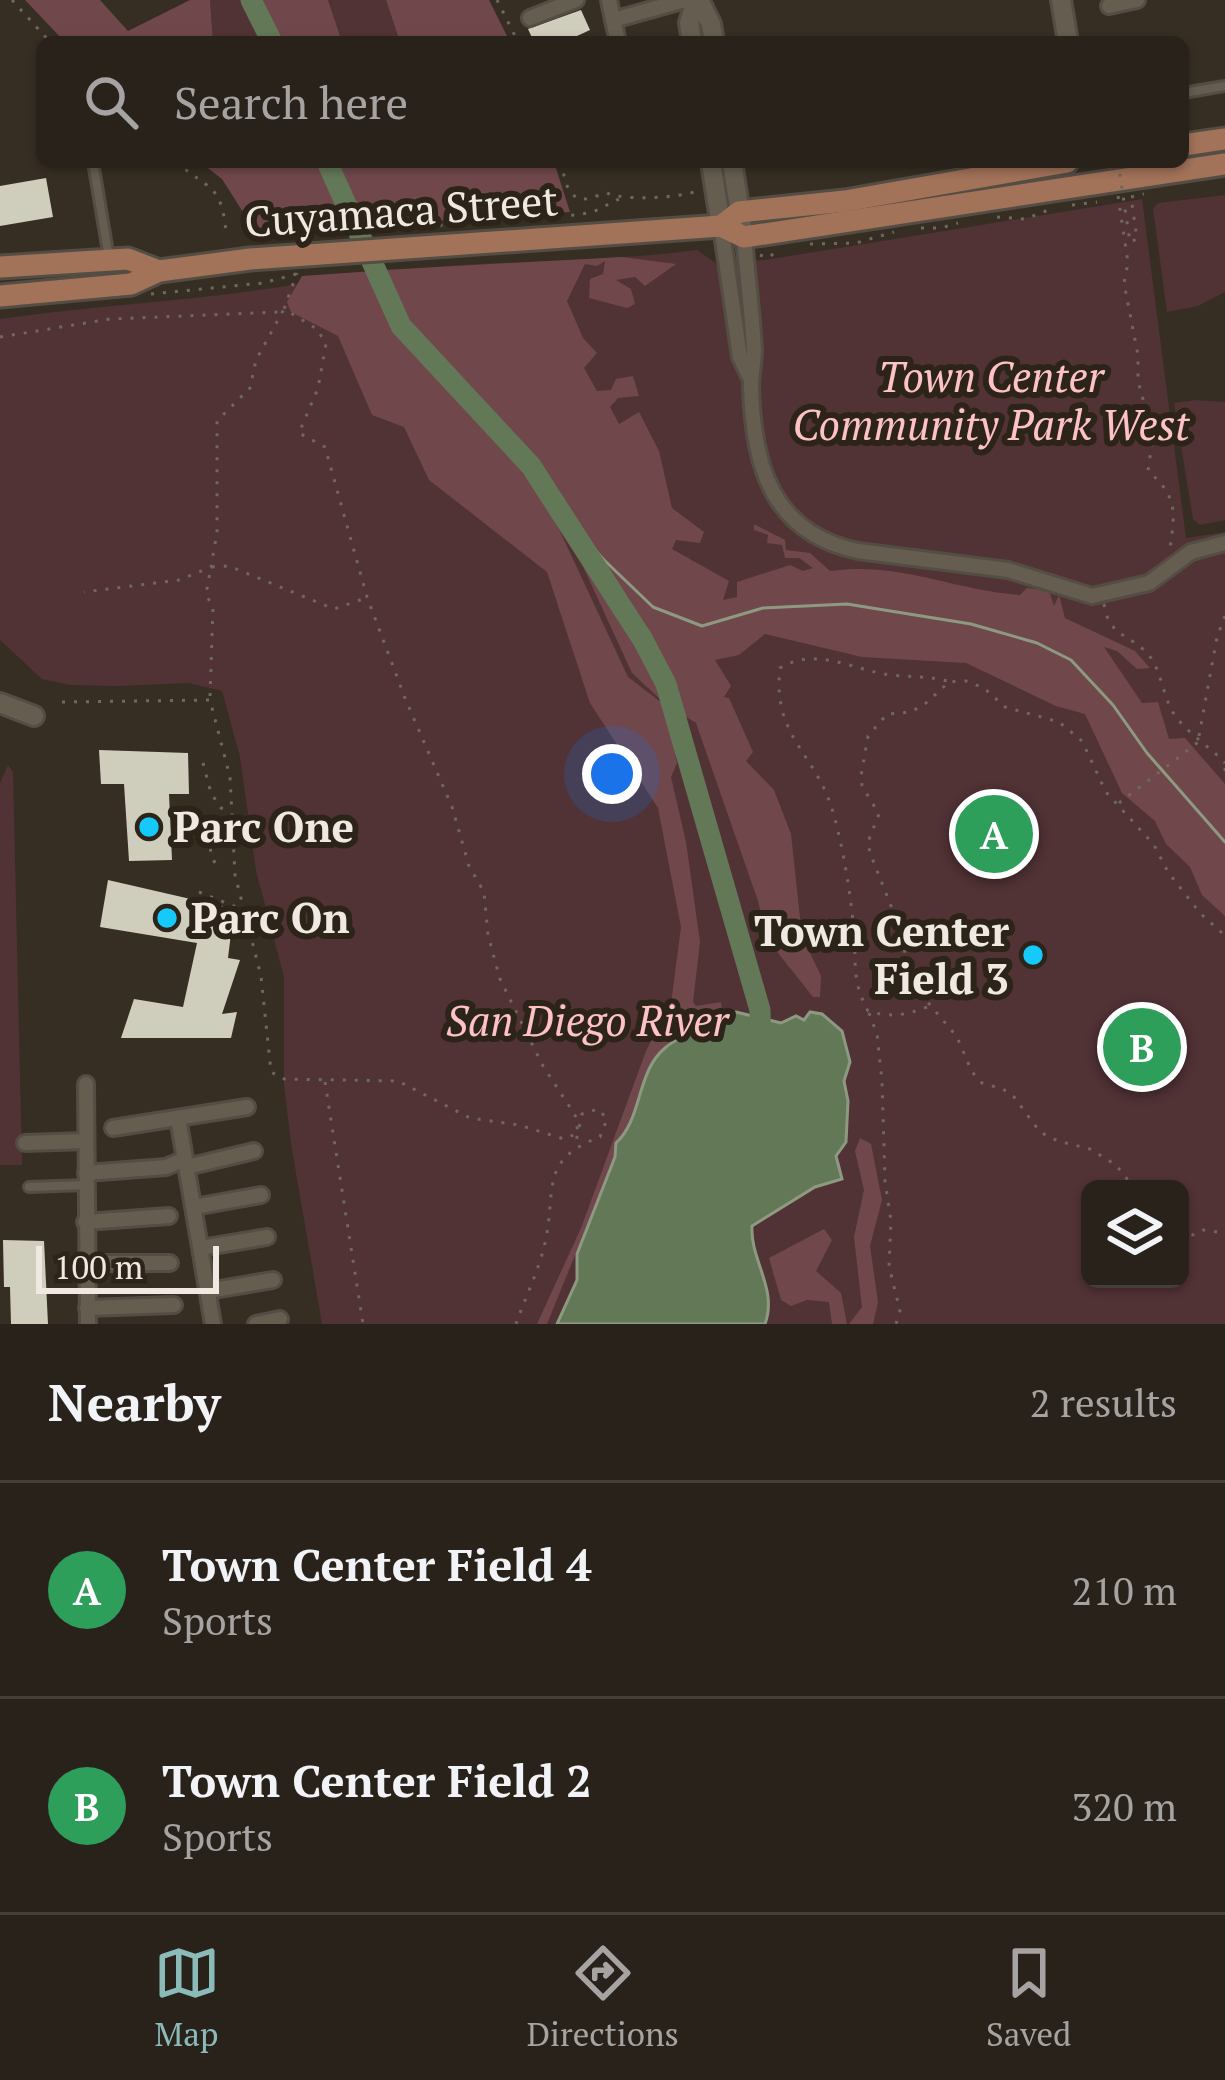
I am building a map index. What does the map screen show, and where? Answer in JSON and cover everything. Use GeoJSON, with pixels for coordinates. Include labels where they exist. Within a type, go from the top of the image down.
{"type":"FeatureCollection","features":[{"type":"Feature","properties":{"kind":"main road"},"geometry":{"type":"LineString","coordinates":[[1189,144],[1225,139]]}},
{"type":"Feature","properties":{"kind":"main road"},"geometry":{"type":"LineString","coordinates":[[1033,168],[845,201],[740,212],[721,226],[747,244],[1225,164]]}},
{"type":"Feature","properties":{"kind":"main road","name":"Cuyamaca Street"},"geometry":{"type":"LineString","coordinates":[[0,296],[131,284],[159,271],[298,255],[721,226]]}},
{"type":"Feature","properties":{"kind":"main road","name":"Cuyamaca Street"},"geometry":{"type":"LineString","coordinates":[[0,267],[128,259],[159,271]]}},
{"type":"Feature","properties":{"kind":"street"},"geometry":{"type":"LineString","coordinates":[[530,18],[576,0]]}},
{"type":"Feature","properties":{"kind":"street"},"geometry":{"type":"LineString","coordinates":[[609,0],[617,36]]}},
{"type":"Feature","properties":{"kind":"street"},"geometry":{"type":"LineString","coordinates":[[613,20],[685,0]]}},
{"type":"Feature","properties":{"kind":"street"},"geometry":{"type":"LineString","coordinates":[[691,36],[688,23],[697,0]]}},
{"type":"Feature","properties":{"kind":"street"},"geometry":{"type":"LineString","coordinates":[[697,0],[713,36]]}},
{"type":"Feature","properties":{"kind":"street"},"geometry":{"type":"LineString","coordinates":[[1061,0],[1067,36]]}},
{"type":"Feature","properties":{"kind":"street"},"geometry":{"type":"LineString","coordinates":[[1109,6],[1137,0]]}},
{"type":"Feature","properties":{"kind":"street"},"geometry":{"type":"LineString","coordinates":[[712,168],[740,357],[751,381]]}},
{"type":"Feature","properties":{"kind":"street"},"geometry":{"type":"LineString","coordinates":[[733,168],[747,244],[756,443],[763,471],[782,509],[811,534],[838,547],[1008,570],[1081,594],[1102,595],[1149,583],[1191,551],[1225,543]]}},
{"type":"Feature","properties":{"kind":"street"},"geometry":{"type":"LineString","coordinates":[[1,704],[34,716]]}},
{"type":"Feature","properties":{"kind":"street"},"geometry":{"type":"LineString","coordinates":[[86,1084],[87,1316],[174,1305]]}},
{"type":"Feature","properties":{"kind":"street"},"geometry":{"type":"LineString","coordinates":[[113,1127],[247,1107]]}},
{"type":"Feature","properties":{"kind":"street"},"geometry":{"type":"LineString","coordinates":[[178,1118],[213,1324]]}},
{"type":"Feature","properties":{"kind":"street"},"geometry":{"type":"LineString","coordinates":[[25,1143],[86,1141]]}},
{"type":"Feature","properties":{"kind":"street"},"geometry":{"type":"LineString","coordinates":[[86,1179],[254,1151]]}},
{"type":"Feature","properties":{"kind":"street"},"geometry":{"type":"LineString","coordinates":[[194,1207],[261,1195]]}},
{"type":"Feature","properties":{"kind":"street"},"geometry":{"type":"LineString","coordinates":[[85,1222],[169,1216]]}},
{"type":"Feature","properties":{"kind":"street"},"geometry":{"type":"LineString","coordinates":[[201,1248],[267,1237]]}},
{"type":"Feature","properties":{"kind":"street"},"geometry":{"type":"LineString","coordinates":[[85,1263],[170,1263]]}},
{"type":"Feature","properties":{"kind":"street"},"geometry":{"type":"LineString","coordinates":[[208,1291],[273,1280]]}},
{"type":"Feature","properties":{"kind":"street"},"geometry":{"type":"LineString","coordinates":[[256,1324],[280,1319]]}},
{"type":"Feature","properties":{"kind":"lane"},"geometry":{"type":"LineString","coordinates":[[1189,92],[1225,86]]}},
{"type":"Feature","properties":{"kind":"lane"},"geometry":{"type":"LineString","coordinates":[[95,168],[109,260]]}},
{"type":"Feature","properties":{"kind":"lane"},"geometry":{"type":"LineString","coordinates":[[29,1187],[86,1179]]}},
{"type":"Feature","properties":{"kind":"path"},"geometry":{"type":"LineString","coordinates":[[12,0],[45,36]]}},
{"type":"Feature","properties":{"kind":"path"},"geometry":{"type":"LineString","coordinates":[[496,0],[515,36]]}},
{"type":"Feature","properties":{"kind":"path"},"geometry":{"type":"LineString","coordinates":[[185,168],[215,189],[223,206],[226,233]]}},
{"type":"Feature","properties":{"kind":"path"},"geometry":{"type":"LineString","coordinates":[[562,168],[576,198],[607,193],[619,199]]}},
{"type":"Feature","properties":{"kind":"path"},"geometry":{"type":"LineString","coordinates":[[578,1133],[564,1139],[519,1125],[470,1118],[398,1082],[284,1079],[272,1072],[261,976],[241,910],[230,824],[230,777],[211,700],[213,608],[206,594],[217,532],[217,422],[250,388],[256,360],[284,309],[298,255],[593,212],[634,195],[683,196],[697,191]]}},
{"type":"Feature","properties":{"kind":"path"},"geometry":{"type":"LineString","coordinates":[[988,215],[1024,219],[1060,205],[1096,203],[1107,196],[1118,194],[1143,191],[1144,195],[1131,197],[1137,238],[1130,242],[1123,193]]}},
{"type":"Feature","properties":{"kind":"path"},"geometry":{"type":"LineString","coordinates":[[1118,194],[1138,381],[1153,436],[1148,471],[1169,489],[1174,519],[1170,547],[1178,561]]}},
{"type":"Feature","properties":{"kind":"path"},"geometry":{"type":"LineString","coordinates":[[802,243],[856,243],[909,227],[957,223]]}},
{"type":"Feature","properties":{"kind":"path"},"geometry":{"type":"LineString","coordinates":[[747,244],[767,258],[787,245]]}},
{"type":"Feature","properties":{"kind":"path"},"geometry":{"type":"LineString","coordinates":[[0,337],[110,319],[284,309],[317,329],[326,344],[318,388],[299,433],[326,447],[368,597],[404,698],[452,807],[469,866],[484,892],[488,935],[500,979],[543,1066],[575,1115],[578,1133]]}},
{"type":"Feature","properties":{"kind":"path"},"geometry":{"type":"LineString","coordinates":[[84,592],[179,580],[211,567],[229,566],[334,609],[368,597]]}},
{"type":"Feature","properties":{"kind":"path"},"geometry":{"type":"LineString","coordinates":[[1102,595],[1106,621],[1139,644],[1153,661],[1173,716],[1201,737],[1225,765],[1225,776]]}},
{"type":"Feature","properties":{"kind":"path"},"geometry":{"type":"LineString","coordinates":[[1118,804],[1201,737],[1217,637],[1225,616]]}},
{"type":"Feature","properties":{"kind":"path"},"geometry":{"type":"LineString","coordinates":[[896,1324],[900,1311],[889,1266],[891,1221],[877,1034],[856,988],[854,927],[832,809],[818,774],[792,740],[776,698],[780,668],[793,660],[836,660],[886,674],[966,681],[984,688],[1005,707],[1059,722],[1082,741],[1106,792],[1154,845],[1168,872],[1225,940]]}},
{"type":"Feature","properties":{"kind":"path"},"geometry":{"type":"LineString","coordinates":[[949,682],[910,712],[887,714],[876,723],[868,736],[861,776],[879,814],[868,842],[870,853],[901,931],[910,981],[957,1037],[982,1083],[1014,1097],[1040,1132],[1058,1142],[1090,1149],[1116,1165],[1128,1180]]}},
{"type":"Feature","properties":{"kind":"path"},"geometry":{"type":"LineString","coordinates":[[62,701],[211,700]]}},
{"type":"Feature","properties":{"kind":"path"},"geometry":{"type":"LineString","coordinates":[[202,764],[211,793],[221,808],[229,810]]}},
{"type":"Feature","properties":{"kind":"path"},"geometry":{"type":"LineString","coordinates":[[214,862],[210,839],[222,824],[230,824]]}},
{"type":"Feature","properties":{"kind":"path"},"geometry":{"type":"LineString","coordinates":[[199,892],[241,910]]}},
{"type":"Feature","properties":{"kind":"path"},"geometry":{"type":"LineString","coordinates":[[868,1011],[905,1015],[928,1006]]}},
{"type":"Feature","properties":{"kind":"path"},"geometry":{"type":"LineString","coordinates":[[325,1080],[363,1324]]}},
{"type":"Feature","properties":{"kind":"path"},"geometry":{"type":"LineString","coordinates":[[516,1324],[545,1244],[552,1172],[575,1146],[582,1114],[598,1108],[607,1119],[600,1137],[575,1146]]}},
{"type":"Feature","properties":{"kind":"path"},"geometry":{"type":"LineString","coordinates":[[1189,1234],[1225,1233]]}},
{"type":"Feature","properties":{"kind":"green space"},"geometry":{"type":"Polygon","coordinates":[[[210,0],[244,0],[261,36],[213,36],[210,0]]]}},
{"type":"Feature","properties":{"kind":"green space"},"geometry":{"type":"Polygon","coordinates":[[[328,0],[386,0],[398,36],[340,36],[328,0]]]}},
{"type":"Feature","properties":{"kind":"green space"},"geometry":{"type":"Polygon","coordinates":[[[1225,195],[1225,292],[1198,306],[1167,312],[1153,209],[1158,203],[1225,195]]]}},
{"type":"Feature","properties":{"kind":"green space","name":"San Diego River"},"geometry":{"type":"Polygon","coordinates":[[[1142,199],[1186,538],[1225,532],[1225,1324],[322,1324],[284,1084],[284,977],[256,871],[240,757],[222,691],[189,683],[70,685],[42,679],[0,640],[0,319],[421,268],[697,250],[717,264],[1142,199]]]}},
{"type":"Feature","properties":{"kind":"green space"},"geometry":{"type":"Polygon","coordinates":[[[1225,402],[1225,520],[1200,525],[1193,519],[1174,403],[1225,402]]]}},
{"type":"Feature","properties":{"kind":"green space"},"geometry":{"type":"Polygon","coordinates":[[[8,765],[13,772],[22,1165],[0,1165],[0,783],[8,765]]]}},
{"type":"Feature","properties":{"kind":"shaded area"},"geometry":{"type":"Polygon","coordinates":[[[25,0],[100,0],[128,31],[190,0],[210,0],[213,36],[59,36],[25,0]]]}},
{"type":"Feature","properties":{"kind":"shaded area"},"geometry":{"type":"Polygon","coordinates":[[[262,0],[328,0],[340,36],[278,36],[262,0]]]}},
{"type":"Feature","properties":{"kind":"shaded area"},"geometry":{"type":"Polygon","coordinates":[[[386,0],[489,0],[507,36],[398,36],[386,0]]]}},
{"type":"Feature","properties":{"kind":"shaded area"},"geometry":{"type":"Polygon","coordinates":[[[208,168],[320,168],[347,226],[253,228],[222,179],[208,168]]]}},
{"type":"Feature","properties":{"kind":"shaded area"},"geometry":{"type":"Polygon","coordinates":[[[337,168],[556,168],[570,212],[363,226],[337,168]]]}},
{"type":"Feature","properties":{"kind":"shaded area"},"geometry":{"type":"Polygon","coordinates":[[[622,257],[676,264],[645,286],[635,277],[616,280],[631,289],[635,304],[627,308],[589,298],[590,279],[603,274],[605,261],[597,266],[585,264],[567,301],[583,338],[597,353],[584,368],[597,391],[611,390],[616,379],[633,376],[639,396],[618,398],[610,407],[619,424],[639,412],[659,451],[672,508],[704,532],[700,543],[676,540],[672,549],[729,581],[723,600],[737,597],[737,582],[790,565],[803,571],[813,568],[799,558],[785,558],[782,545],[767,543],[768,535],[754,530],[754,524],[785,540],[786,550],[810,553],[830,571],[903,573],[1020,595],[1027,588],[1049,591],[1054,606],[1059,595],[1065,618],[1135,651],[1150,668],[1137,669],[1117,651],[1104,647],[1142,703],[1158,702],[1169,739],[1185,738],[1225,784],[1225,916],[1202,895],[1190,867],[1166,844],[1155,821],[1122,793],[1085,714],[1056,706],[966,663],[862,657],[765,634],[739,655],[715,660],[731,686],[724,697],[729,698],[753,752],[746,761],[774,790],[791,834],[802,936],[821,976],[820,997],[813,997],[767,939],[696,723],[663,702],[632,673],[535,462],[405,322],[384,270],[622,257]]]}},
{"type":"Feature","properties":{"kind":"shaded area"},"geometry":{"type":"Polygon","coordinates":[[[374,271],[399,327],[530,467],[628,677],[666,706],[677,763],[671,777],[700,942],[693,1002],[696,1006],[721,1002],[723,1019],[670,1051],[650,1074],[630,1124],[616,1143],[615,1157],[547,1324],[537,1324],[581,1228],[646,1051],[671,1004],[681,927],[658,808],[590,703],[547,572],[429,480],[404,427],[372,415],[338,336],[291,312],[287,302],[302,276],[374,271]]]}},
{"type":"Feature","properties":{"kind":"shaded area"},"geometry":{"type":"Polygon","coordinates":[[[736,1012],[781,1023],[796,1016],[804,1020],[810,1012],[822,1014],[842,1031],[850,1062],[844,1081],[846,1142],[836,1156],[842,1179],[815,1187],[752,1226],[768,1299],[765,1324],[557,1324],[577,1280],[577,1254],[615,1157],[616,1143],[631,1121],[649,1069],[673,1042],[736,1012]]]}},
{"type":"Feature","properties":{"kind":"shaded area"},"geometry":{"type":"Polygon","coordinates":[[[860,1138],[871,1144],[882,1200],[870,1246],[878,1302],[873,1324],[849,1324],[862,1307],[854,1237],[864,1190],[855,1151],[860,1138]]]}},
{"type":"Feature","properties":{"kind":"shaded area"},"geometry":{"type":"Polygon","coordinates":[[[824,1229],[832,1240],[816,1271],[841,1293],[847,1324],[832,1324],[829,1302],[807,1300],[791,1306],[781,1300],[769,1258],[824,1229]]]}},
{"type":"Feature","properties":{"kind":"building"},"geometry":{"type":"Polygon","coordinates":[[[581,10],[590,30],[577,36],[531,36],[528,29],[581,10]]]}},
{"type":"Feature","properties":{"kind":"building"},"geometry":{"type":"Polygon","coordinates":[[[46,178],[53,217],[0,226],[0,186],[46,178]]]}},
{"type":"Feature","properties":{"kind":"building","name":"Parc One"},"geometry":{"type":"Polygon","coordinates":[[[99,750],[188,753],[189,794],[169,794],[172,860],[129,861],[124,784],[101,784],[99,750]]]}},
{"type":"Feature","properties":{"kind":"building"},"geometry":{"type":"Polygon","coordinates":[[[108,880],[234,909],[228,958],[240,960],[222,1014],[237,1012],[231,1038],[121,1038],[134,999],[183,1007],[197,943],[100,927],[108,880]]]}},
{"type":"Feature","properties":{"kind":"building"},"geometry":{"type":"Polygon","coordinates":[[[3,1240],[44,1241],[48,1324],[11,1324],[3,1240]]]}},
{"type":"Feature","properties":{"kind":"waterway","name":"San Diego River"},"geometry":{"type":"LineString","coordinates":[[251,0],[269,36]]}},
{"type":"Feature","properties":{"kind":"waterway","name":"San Diego River"},"geometry":{"type":"LineString","coordinates":[[330,168],[401,326],[531,466],[643,640],[666,684],[760,1010],[761,1044]]}},
{"type":"Feature","properties":{"kind":"waterway"},"geometry":{"type":"LineString","coordinates":[[540,485],[603,559],[653,607],[702,626],[763,608],[847,604],[971,624],[1037,643],[1071,660],[1225,842]]}},
{"type":"Feature","properties":{"kind":"place","name":"Parc One"},"geometry":{"type":"Point","coordinates":[149,827]}},
{"type":"Feature","properties":{"kind":"place","name":"Town Center Field 4"},"geometry":{"type":"Point","coordinates":[994,834]}},
{"type":"Feature","properties":{"kind":"place","name":"Parc On"},"geometry":{"type":"Point","coordinates":[167,918]}},
{"type":"Feature","properties":{"kind":"place","name":"Town Center Field 3"},"geometry":{"type":"Point","coordinates":[1033,955]}},
{"type":"Feature","properties":{"kind":"place","name":"Town Center Field 2"},"geometry":{"type":"Point","coordinates":[1142,1047]}},
{"type":"Feature","properties":{"kind":"park label","name":"Town Center Community Park West"},"geometry":{"type":"Point","coordinates":[991,402]}}]}
